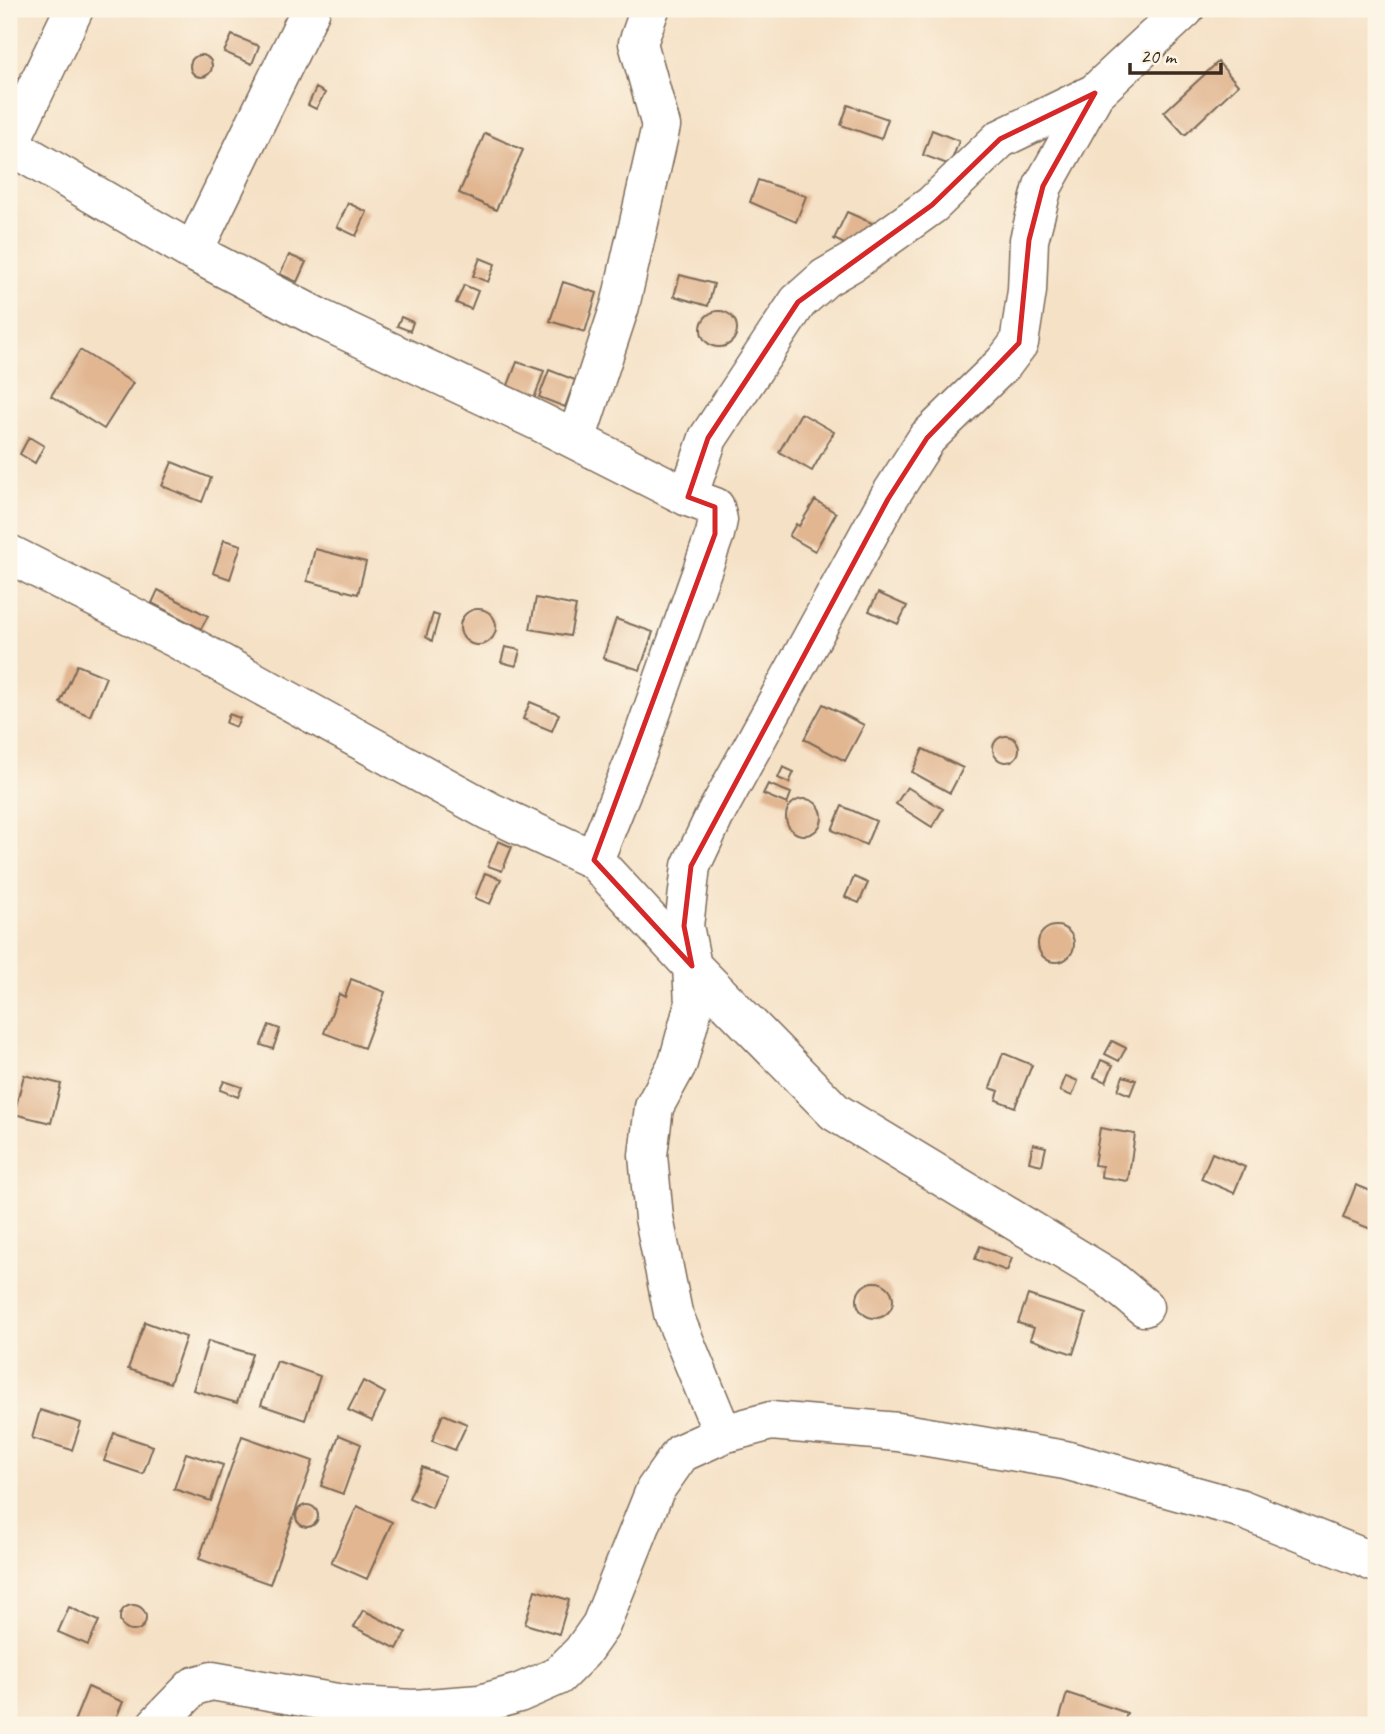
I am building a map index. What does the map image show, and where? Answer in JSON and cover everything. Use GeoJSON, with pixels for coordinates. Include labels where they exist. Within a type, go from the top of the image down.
{"type":"FeatureCollection","features":[{"type":"Feature","properties":{"kind":"street"},"geometry":{"type":"LineString","coordinates":[[74,9],[9,145],[193,252],[321,319],[576,440],[688,497],[715,507],[718,520],[715,534],[638,751],[594,860]]}},
{"type":"Feature","properties":{"kind":"street"},"geometry":{"type":"LineString","coordinates":[[193,252],[311,9]]}},
{"type":"Feature","properties":{"kind":"street"},"geometry":{"type":"LineString","coordinates":[[576,440],[620,306],[661,125],[638,43],[650,9]]}},
{"type":"Feature","properties":{"kind":"street"},"geometry":{"type":"LineString","coordinates":[[688,497],[708,438],[798,302],[825,278],[855,261],[932,205],[1000,139],[1095,93],[1185,9]]}},
{"type":"Feature","properties":{"kind":"street"},"geometry":{"type":"LineString","coordinates":[[723,1434],[673,1313],[654,1218],[648,1156],[654,1107],[678,1063],[694,1004],[692,966],[684,926],[691,866],[714,817],[887,499],[927,439],[1004,363],[1019,343],[1027,291],[1029,240],[1043,186],[1095,93]]}},
{"type":"Feature","properties":{"kind":"street"},"geometry":{"type":"LineString","coordinates":[[9,554],[177,639],[489,811],[594,860],[692,966],[835,1112],[1108,1277],[1144,1307]]}},
{"type":"Feature","properties":{"kind":"street"},"geometry":{"type":"LineString","coordinates":[[156,1725],[194,1686],[212,1681],[354,1706],[414,1709],[480,1704],[519,1693],[558,1676],[582,1652],[601,1625],[655,1490],[681,1453],[723,1434],[771,1421],[898,1432],[1065,1460],[1239,1508],[1376,1563]]}},
{"type":"Feature","properties":{"kind":"highlighted area"},"geometry":{"type":"Polygon","coordinates":[[[1095,93],[1043,186],[1029,240],[1019,343],[927,438],[888,499],[691,866],[684,926],[692,966],[594,860],[715,534],[715,507],[688,497],[708,438],[798,302],[932,205],[1000,139],[1095,93]]]}},
{"type":"Feature","properties":{"kind":"building"},"geometry":{"type":"Polygon","coordinates":[[[232,35],[259,46],[252,64],[224,52],[232,35]]]}},
{"type":"Feature","properties":{"kind":"building"},"geometry":{"type":"Polygon","coordinates":[[[201,55],[209,58],[212,66],[209,74],[201,77],[193,74],[190,66],[193,58],[201,55]]]}},
{"type":"Feature","properties":{"kind":"building"},"geometry":{"type":"Polygon","coordinates":[[[1218,62],[1238,85],[1185,135],[1164,112],[1218,62]]]}},
{"type":"Feature","properties":{"kind":"building"},"geometry":{"type":"Polygon","coordinates":[[[316,88],[325,93],[316,109],[308,105],[316,88]]]}},
{"type":"Feature","properties":{"kind":"building"},"geometry":{"type":"Polygon","coordinates":[[[848,105],[888,119],[881,139],[841,125],[848,105]]]}},
{"type":"Feature","properties":{"kind":"building"},"geometry":{"type":"Polygon","coordinates":[[[932,130],[959,141],[950,165],[923,155],[932,130]]]}},
{"type":"Feature","properties":{"kind":"building"},"geometry":{"type":"Polygon","coordinates":[[[485,133],[523,150],[496,210],[459,193],[485,133]]]}},
{"type":"Feature","properties":{"kind":"building"},"geometry":{"type":"Polygon","coordinates":[[[758,180],[806,196],[796,222],[750,202],[758,180]]]}},
{"type":"Feature","properties":{"kind":"building"},"geometry":{"type":"Polygon","coordinates":[[[348,203],[367,212],[356,236],[337,227],[348,203]]]}},
{"type":"Feature","properties":{"kind":"building"},"geometry":{"type":"Polygon","coordinates":[[[847,212],[872,223],[859,251],[834,239],[847,212]]]}},
{"type":"Feature","properties":{"kind":"building"},"geometry":{"type":"Polygon","coordinates":[[[289,255],[306,262],[297,282],[280,274],[289,255]]]}},
{"type":"Feature","properties":{"kind":"building"},"geometry":{"type":"Polygon","coordinates":[[[480,258],[495,264],[488,282],[473,276],[480,258]]]}},
{"type":"Feature","properties":{"kind":"building"},"geometry":{"type":"Polygon","coordinates":[[[680,275],[714,284],[708,306],[674,296],[680,275]]]}},
{"type":"Feature","properties":{"kind":"building"},"geometry":{"type":"Polygon","coordinates":[[[563,282],[597,293],[585,332],[550,321],[563,282]]]}},
{"type":"Feature","properties":{"kind":"building"},"geometry":{"type":"Polygon","coordinates":[[[464,285],[478,291],[471,309],[456,303],[464,285]]]}},
{"type":"Feature","properties":{"kind":"building"},"geometry":{"type":"Polygon","coordinates":[[[719,311],[732,316],[737,329],[732,342],[719,347],[706,342],[701,329],[706,316],[719,311]]]}},
{"type":"Feature","properties":{"kind":"building"},"geometry":{"type":"Polygon","coordinates":[[[401,317],[413,322],[410,331],[397,326],[401,317]]]}},
{"type":"Feature","properties":{"kind":"building"},"geometry":{"type":"Polygon","coordinates":[[[80,350],[133,383],[104,429],[51,396],[80,350]]]}},
{"type":"Feature","properties":{"kind":"building"},"geometry":{"type":"Polygon","coordinates":[[[517,362],[544,371],[534,399],[507,388],[517,362]]]}},
{"type":"Feature","properties":{"kind":"building"},"geometry":{"type":"Polygon","coordinates":[[[549,370],[575,380],[565,407],[539,397],[549,370]]]}},
{"type":"Feature","properties":{"kind":"building"},"geometry":{"type":"Polygon","coordinates":[[[801,413],[834,432],[812,471],[779,452],[801,413]]]}},
{"type":"Feature","properties":{"kind":"building"},"geometry":{"type":"Polygon","coordinates":[[[29,437],[44,446],[35,463],[20,454],[29,437]]]}},
{"type":"Feature","properties":{"kind":"building"},"geometry":{"type":"Polygon","coordinates":[[[172,462],[211,478],[202,502],[162,486],[172,462]]]}},
{"type":"Feature","properties":{"kind":"building"},"geometry":{"type":"Polygon","coordinates":[[[815,500],[836,513],[815,551],[789,536],[796,524],[799,526],[815,500]]]}},
{"type":"Feature","properties":{"kind":"building"},"geometry":{"type":"Polygon","coordinates":[[[224,540],[241,545],[230,579],[213,573],[224,540]]]}},
{"type":"Feature","properties":{"kind":"building"},"geometry":{"type":"Polygon","coordinates":[[[315,549],[366,562],[358,594],[307,581],[315,549]]]}},
{"type":"Feature","properties":{"kind":"building"},"geometry":{"type":"Polygon","coordinates":[[[158,590],[208,616],[201,629],[152,603],[158,590]]]}},
{"type":"Feature","properties":{"kind":"building"},"geometry":{"type":"Polygon","coordinates":[[[878,593],[907,606],[898,624],[869,611],[878,593]]]}},
{"type":"Feature","properties":{"kind":"building"},"geometry":{"type":"Polygon","coordinates":[[[536,598],[576,606],[570,636],[530,629],[536,598]]]}},
{"type":"Feature","properties":{"kind":"building"},"geometry":{"type":"Polygon","coordinates":[[[478,609],[491,614],[496,627],[491,640],[478,645],[465,640],[460,627],[465,614],[478,609]]]}},
{"type":"Feature","properties":{"kind":"building"},"geometry":{"type":"Polygon","coordinates":[[[433,614],[439,616],[432,641],[426,637],[433,614]]]}},
{"type":"Feature","properties":{"kind":"building"},"geometry":{"type":"Polygon","coordinates":[[[616,619],[653,632],[640,670],[603,658],[616,619]]]}},
{"type":"Feature","properties":{"kind":"building"},"geometry":{"type":"Polygon","coordinates":[[[505,647],[520,650],[516,666],[501,662],[505,647]]]}},
{"type":"Feature","properties":{"kind":"building"},"geometry":{"type":"Polygon","coordinates":[[[77,665],[106,677],[90,716],[60,703],[77,665]]]}},
{"type":"Feature","properties":{"kind":"building"},"geometry":{"type":"Polygon","coordinates":[[[530,702],[559,714],[552,731],[523,719],[530,702]]]}},
{"type":"Feature","properties":{"kind":"building"},"geometry":{"type":"Polygon","coordinates":[[[823,704],[864,725],[845,761],[804,739],[823,704]]]}},
{"type":"Feature","properties":{"kind":"building"},"geometry":{"type":"Polygon","coordinates":[[[229,714],[240,718],[236,727],[226,723],[229,714]]]}},
{"type":"Feature","properties":{"kind":"building"},"geometry":{"type":"Polygon","coordinates":[[[1006,736],[1016,739],[1019,749],[1016,759],[1006,762],[996,759],[993,749],[996,739],[1006,736]]]}},
{"type":"Feature","properties":{"kind":"building"},"geometry":{"type":"Polygon","coordinates":[[[923,749],[963,768],[950,793],[912,772],[923,749]]]}},
{"type":"Feature","properties":{"kind":"building"},"geometry":{"type":"Polygon","coordinates":[[[783,767],[794,772],[789,783],[778,778],[783,767]]]}},
{"type":"Feature","properties":{"kind":"building"},"geometry":{"type":"Polygon","coordinates":[[[768,784],[791,793],[787,804],[763,794],[768,784]]]}},
{"type":"Feature","properties":{"kind":"building"},"geometry":{"type":"Polygon","coordinates":[[[907,787],[943,809],[932,827],[896,804],[907,787]]]}},
{"type":"Feature","properties":{"kind":"building"},"geometry":{"type":"Polygon","coordinates":[[[804,799],[817,804],[822,817],[817,830],[804,835],[791,830],[786,817],[791,804],[804,799]]]}},
{"type":"Feature","properties":{"kind":"building"},"geometry":{"type":"Polygon","coordinates":[[[842,806],[876,821],[866,845],[832,830],[842,806]]]}},
{"type":"Feature","properties":{"kind":"building"},"geometry":{"type":"Polygon","coordinates":[[[498,841],[512,847],[502,871],[488,866],[498,841]]]}},
{"type":"Feature","properties":{"kind":"building"},"geometry":{"type":"Polygon","coordinates":[[[485,873],[501,879],[490,904],[475,898],[485,873]]]}},
{"type":"Feature","properties":{"kind":"building"},"geometry":{"type":"Polygon","coordinates":[[[854,877],[868,883],[859,903],[845,897],[854,877]]]}},
{"type":"Feature","properties":{"kind":"building"},"geometry":{"type":"Polygon","coordinates":[[[1056,926],[1069,931],[1074,944],[1069,957],[1056,962],[1043,957],[1038,944],[1043,931],[1056,926]]]}},
{"type":"Feature","properties":{"kind":"building"},"geometry":{"type":"Polygon","coordinates":[[[351,979],[385,992],[364,1048],[324,1033],[339,994],[345,997],[351,979]]]}},
{"type":"Feature","properties":{"kind":"building"},"geometry":{"type":"Polygon","coordinates":[[[269,1025],[280,1029],[273,1049],[261,1045],[269,1025]]]}},
{"type":"Feature","properties":{"kind":"building"},"geometry":{"type":"Polygon","coordinates":[[[1112,1041],[1126,1048],[1119,1061],[1105,1054],[1112,1041]]]}},
{"type":"Feature","properties":{"kind":"building"},"geometry":{"type":"Polygon","coordinates":[[[1003,1053],[1032,1065],[1015,1107],[996,1100],[999,1091],[990,1088],[1003,1053]]]}},
{"type":"Feature","properties":{"kind":"building"},"geometry":{"type":"Polygon","coordinates":[[[1101,1060],[1113,1065],[1106,1082],[1094,1077],[1101,1060]]]}},
{"type":"Feature","properties":{"kind":"building"},"geometry":{"type":"Polygon","coordinates":[[[24,1075],[61,1084],[51,1123],[14,1114],[24,1075]]]}},
{"type":"Feature","properties":{"kind":"building"},"geometry":{"type":"Polygon","coordinates":[[[1066,1076],[1078,1081],[1072,1096],[1060,1091],[1066,1076]]]}},
{"type":"Feature","properties":{"kind":"building"},"geometry":{"type":"Polygon","coordinates":[[[1123,1076],[1136,1080],[1130,1095],[1118,1090],[1123,1076]]]}},
{"type":"Feature","properties":{"kind":"building"},"geometry":{"type":"Polygon","coordinates":[[[224,1081],[242,1087],[238,1097],[220,1090],[224,1081]]]}},
{"type":"Feature","properties":{"kind":"building"},"geometry":{"type":"Polygon","coordinates":[[[1100,1128],[1135,1134],[1128,1181],[1101,1177],[1102,1166],[1094,1165],[1100,1128]]]}},
{"type":"Feature","properties":{"kind":"building"},"geometry":{"type":"Polygon","coordinates":[[[1033,1144],[1046,1147],[1042,1165],[1029,1162],[1033,1144]]]}},
{"type":"Feature","properties":{"kind":"building"},"geometry":{"type":"Polygon","coordinates":[[[1212,1153],[1245,1167],[1234,1193],[1201,1179],[1212,1153]]]}},
{"type":"Feature","properties":{"kind":"building"},"geometry":{"type":"Polygon","coordinates":[[[1356,1185],[1376,1193],[1376,1231],[1343,1218],[1356,1185]]]}},
{"type":"Feature","properties":{"kind":"building"},"geometry":{"type":"Polygon","coordinates":[[[980,1246],[1012,1258],[1007,1271],[975,1259],[980,1246]]]}},
{"type":"Feature","properties":{"kind":"building"},"geometry":{"type":"Polygon","coordinates":[[[875,1282],[888,1287],[893,1300],[888,1313],[875,1318],[862,1313],[857,1300],[862,1287],[875,1282]]]}},
{"type":"Feature","properties":{"kind":"building"},"geometry":{"type":"Polygon","coordinates":[[[1028,1295],[1086,1314],[1073,1354],[1030,1339],[1034,1328],[1018,1323],[1028,1295]]]}},
{"type":"Feature","properties":{"kind":"building"},"geometry":{"type":"Polygon","coordinates":[[[145,1322],[186,1337],[170,1383],[128,1369],[145,1322]]]}},
{"type":"Feature","properties":{"kind":"building"},"geometry":{"type":"Polygon","coordinates":[[[208,1341],[252,1354],[237,1403],[193,1390],[208,1341]]]}},
{"type":"Feature","properties":{"kind":"building"},"geometry":{"type":"Polygon","coordinates":[[[277,1361],[320,1376],[305,1420],[261,1405],[277,1361]]]}},
{"type":"Feature","properties":{"kind":"building"},"geometry":{"type":"Polygon","coordinates":[[[363,1381],[385,1393],[372,1421],[348,1410],[363,1381]]]}},
{"type":"Feature","properties":{"kind":"building"},"geometry":{"type":"Polygon","coordinates":[[[40,1410],[81,1423],[72,1450],[32,1438],[40,1410]]]}},
{"type":"Feature","properties":{"kind":"building"},"geometry":{"type":"Polygon","coordinates":[[[443,1414],[467,1424],[455,1450],[432,1441],[443,1414]]]}},
{"type":"Feature","properties":{"kind":"building"},"geometry":{"type":"Polygon","coordinates":[[[114,1433],[153,1446],[143,1474],[104,1461],[114,1433]]]}},
{"type":"Feature","properties":{"kind":"building"},"geometry":{"type":"Polygon","coordinates":[[[339,1435],[361,1444],[343,1494],[321,1486],[339,1435]]]}},
{"type":"Feature","properties":{"kind":"building"},"geometry":{"type":"Polygon","coordinates":[[[242,1436],[313,1461],[270,1584],[199,1559],[242,1436]]]}},
{"type":"Feature","properties":{"kind":"building"},"geometry":{"type":"Polygon","coordinates":[[[186,1453],[223,1465],[211,1501],[174,1489],[186,1453]]]}},
{"type":"Feature","properties":{"kind":"building"},"geometry":{"type":"Polygon","coordinates":[[[422,1467],[445,1476],[432,1508],[409,1498],[422,1467]]]}},
{"type":"Feature","properties":{"kind":"building"},"geometry":{"type":"Polygon","coordinates":[[[307,1505],[315,1508],[318,1516],[315,1524],[307,1527],[299,1524],[296,1516],[299,1508],[307,1505]]]}},
{"type":"Feature","properties":{"kind":"building"},"geometry":{"type":"Polygon","coordinates":[[[357,1506],[392,1522],[367,1579],[331,1563],[357,1506]]]}},
{"type":"Feature","properties":{"kind":"building"},"geometry":{"type":"Polygon","coordinates":[[[535,1590],[569,1600],[559,1634],[525,1624],[535,1590]]]}},
{"type":"Feature","properties":{"kind":"building"},"geometry":{"type":"Polygon","coordinates":[[[133,1605],[142,1609],[146,1618],[142,1627],[133,1631],[124,1627],[120,1618],[124,1609],[133,1605]]]}},
{"type":"Feature","properties":{"kind":"building"},"geometry":{"type":"Polygon","coordinates":[[[69,1607],[99,1621],[88,1645],[58,1632],[69,1607]]]}},
{"type":"Feature","properties":{"kind":"building"},"geometry":{"type":"Polygon","coordinates":[[[363,1610],[406,1632],[397,1649],[354,1627],[363,1610]]]}},
{"type":"Feature","properties":{"kind":"building"},"geometry":{"type":"Polygon","coordinates":[[[88,1687],[123,1702],[113,1725],[73,1724],[88,1687]]]}},
{"type":"Feature","properties":{"kind":"building"},"geometry":{"type":"Polygon","coordinates":[[[1067,1693],[1127,1713],[1123,1725],[1072,1725],[1059,1721],[1067,1693]]]}}]}
